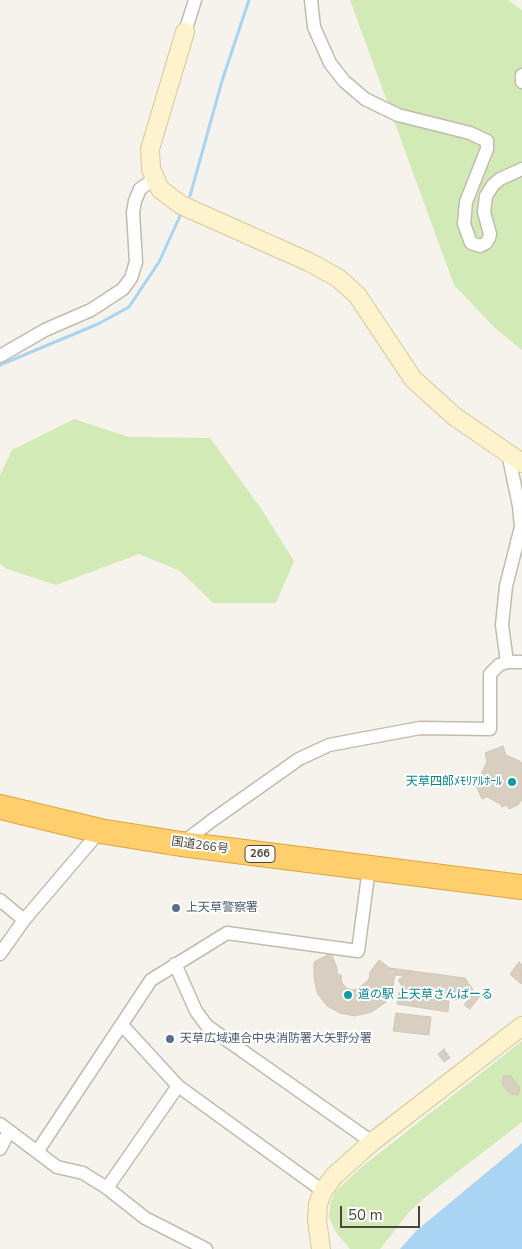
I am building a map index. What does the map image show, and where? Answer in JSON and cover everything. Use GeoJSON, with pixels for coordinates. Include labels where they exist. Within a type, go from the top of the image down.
{"type":"FeatureCollection","features":[{"type":"Feature","properties":{"kind":"highway","name":"国道266号"},"geometry":{"type":"LineString","coordinates":[[0,807],[100,831],[181,844],[522,887]]}},
{"type":"Feature","properties":{"kind":"street"},"geometry":{"type":"LineString","coordinates":[[195,0],[150,149],[150,169],[154,179],[160,189],[181,205],[309,262],[338,278],[356,295],[413,379],[454,416],[515,458],[521,527],[505,596],[502,625],[507,662]]}},
{"type":"Feature","properties":{"kind":"street"},"geometry":{"type":"LineString","coordinates":[[311,0],[314,27],[330,63],[344,81],[365,99],[398,115],[470,133],[487,141],[487,149],[466,202],[464,224],[471,243],[480,246],[486,243],[489,238],[490,234],[484,212],[486,196],[493,185],[500,179],[522,169]]}},
{"type":"Feature","properties":{"kind":"street"},"geometry":{"type":"LineString","coordinates":[[522,75],[522,82]]}},
{"type":"Feature","properties":{"kind":"street"},"geometry":{"type":"LineString","coordinates":[[0,356],[45,330],[90,310],[123,289],[131,278],[136,262],[133,212],[135,201],[140,189],[154,179]]}},
{"type":"Feature","properties":{"kind":"street"},"geometry":{"type":"LineString","coordinates":[[181,844],[299,759],[329,745],[420,728],[490,729],[490,674],[499,665],[507,662],[522,662]]}},
{"type":"Feature","properties":{"kind":"street"},"geometry":{"type":"LineString","coordinates":[[0,954],[24,920],[100,831]]}},
{"type":"Feature","properties":{"kind":"street"},"geometry":{"type":"LineString","coordinates":[[37,1152],[151,980],[227,933],[358,951],[369,868]]}},
{"type":"Feature","properties":{"kind":"street"},"geometry":{"type":"LineString","coordinates":[[0,900],[24,920]]}},
{"type":"Feature","properties":{"kind":"street"},"geometry":{"type":"LineString","coordinates":[[175,964],[196,1011],[207,1026],[372,1142]]}},
{"type":"Feature","properties":{"kind":"street"},"geometry":{"type":"LineString","coordinates":[[122,1025],[178,1086],[323,1191]]}},
{"type":"Feature","properties":{"kind":"street"},"geometry":{"type":"LineString","coordinates":[[321,1249],[317,1220],[318,1204],[323,1191],[334,1176],[372,1142],[522,1026]]}},
{"type":"Feature","properties":{"kind":"street"},"geometry":{"type":"LineString","coordinates":[[107,1188],[178,1086]]}},
{"type":"Feature","properties":{"kind":"street"},"geometry":{"type":"LineString","coordinates":[[0,1149],[5,1127],[57,1167],[83,1172],[145,1218],[206,1249]]}},
{"type":"Feature","properties":{"kind":"green space"},"geometry":{"type":"Polygon","coordinates":[[[350,0],[508,0],[522,10],[522,350],[495,328],[454,285],[350,0]]]}},
{"type":"Feature","properties":{"kind":"green space"},"geometry":{"type":"Polygon","coordinates":[[[74,419],[129,437],[210,438],[262,510],[294,561],[276,603],[213,603],[180,571],[139,554],[56,585],[7,569],[0,564],[0,475],[12,450],[74,419]]]}},
{"type":"Feature","properties":{"kind":"green space"},"geometry":{"type":"Polygon","coordinates":[[[522,1041],[522,1122],[429,1194],[409,1212],[380,1249],[350,1249],[336,1232],[329,1217],[330,1204],[335,1192],[359,1169],[522,1041]]]}},
{"type":"Feature","properties":{"kind":"water"},"geometry":{"type":"Polygon","coordinates":[[[522,1143],[522,1249],[400,1249],[416,1231],[522,1143]]]}},
{"type":"Feature","properties":{"kind":"building"},"geometry":{"type":"Polygon","coordinates":[[[503,746],[506,755],[520,761],[522,764],[522,799],[518,805],[509,809],[507,805],[502,807],[487,797],[482,799],[474,781],[479,778],[487,762],[485,753],[503,746]]]}},
{"type":"Feature","properties":{"kind":"building"},"geometry":{"type":"Polygon","coordinates":[[[331,953],[337,968],[337,974],[341,975],[342,983],[347,988],[353,990],[359,988],[369,979],[370,972],[379,960],[395,972],[393,988],[386,1002],[372,1012],[355,1016],[340,1013],[327,1006],[317,993],[314,962],[331,953]]]}},
{"type":"Feature","properties":{"kind":"building"},"geometry":{"type":"Polygon","coordinates":[[[519,962],[522,965],[521,984],[510,974],[519,962]]]}},
{"type":"Feature","properties":{"kind":"building"},"geometry":{"type":"Polygon","coordinates":[[[389,968],[412,971],[405,976],[395,975],[389,968]]]}},
{"type":"Feature","properties":{"kind":"building"},"geometry":{"type":"Polygon","coordinates":[[[412,971],[465,978],[473,990],[461,1000],[406,992],[398,980],[412,971]]]}},
{"type":"Feature","properties":{"kind":"building"},"geometry":{"type":"Polygon","coordinates":[[[474,992],[480,996],[470,1009],[464,1005],[474,992]]]}},
{"type":"Feature","properties":{"kind":"building"},"geometry":{"type":"Polygon","coordinates":[[[399,993],[449,1001],[448,1012],[397,1004],[399,993]]]}},
{"type":"Feature","properties":{"kind":"building"},"geometry":{"type":"Polygon","coordinates":[[[396,1013],[431,1017],[429,1035],[393,1031],[396,1013]]]}},
{"type":"Feature","properties":{"kind":"building"},"geometry":{"type":"Polygon","coordinates":[[[444,1049],[450,1058],[444,1062],[438,1054],[444,1049]]]}},
{"type":"Feature","properties":{"kind":"building"},"geometry":{"type":"Polygon","coordinates":[[[503,1076],[511,1076],[520,1088],[518,1095],[510,1094],[502,1084],[503,1076]]]}},
{"type":"Feature","properties":{"kind":"waterway"},"geometry":{"type":"LineString","coordinates":[[190,196],[222,81],[249,0]]}},
{"type":"Feature","properties":{"kind":"waterway"},"geometry":{"type":"LineString","coordinates":[[0,365],[98,324],[129,307],[159,262],[180,216]]}},
{"type":"Feature","properties":{"kind":"place","name":"天草四郎ﾒﾓﾘｱﾙﾎｰﾙ"},"geometry":{"type":"Point","coordinates":[512,782]}},
{"type":"Feature","properties":{"kind":"place","name":"上天草警察署"},"geometry":{"type":"Point","coordinates":[176,908]}},
{"type":"Feature","properties":{"kind":"place","name":"道の駅 上天草さんばーる"},"geometry":{"type":"Point","coordinates":[348,995]}},
{"type":"Feature","properties":{"kind":"place","name":"天草広域連合中央消防署大矢野分署"},"geometry":{"type":"Point","coordinates":[170,1039]}}]}
